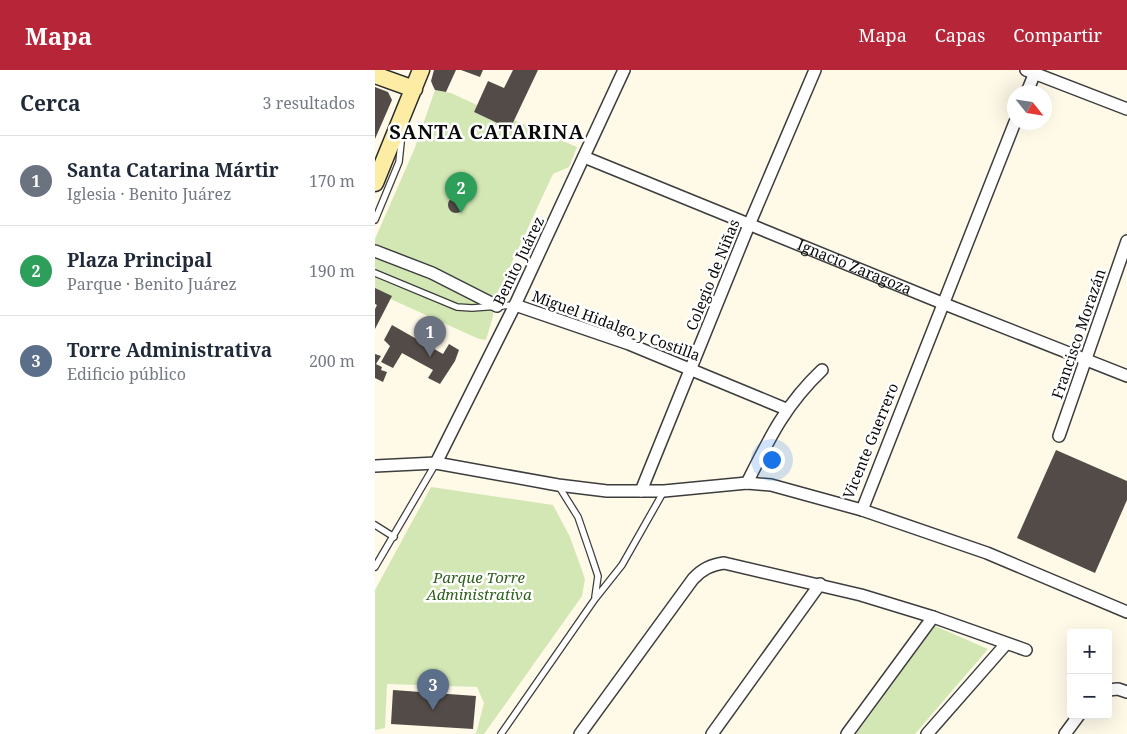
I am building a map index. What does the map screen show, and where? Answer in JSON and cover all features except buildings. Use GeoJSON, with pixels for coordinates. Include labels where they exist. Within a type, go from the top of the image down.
{"type":"FeatureCollection","features":[{"type":"Feature","properties":{"kind":"main road"},"geometry":{"type":"LineString","coordinates":[[375,183],[421,70]]}},
{"type":"Feature","properties":{"kind":"main road"},"geometry":{"type":"LineString","coordinates":[[375,75],[413,89]]}},
{"type":"Feature","properties":{"kind":"street","name":"Benito Juárez"},"geometry":{"type":"LineString","coordinates":[[436,463],[515,305],[624,70]]}},
{"type":"Feature","properties":{"kind":"street","name":"Colegio de Niñas"},"geometry":{"type":"LineString","coordinates":[[641,491],[749,225],[815,70]]}},
{"type":"Feature","properties":{"kind":"street"},"geometry":{"type":"LineString","coordinates":[[1029,85],[1032,71],[1127,108]]}},
{"type":"Feature","properties":{"kind":"street","name":"Vicente Guerrero"},"geometry":{"type":"LineString","coordinates":[[375,466],[436,463],[559,485],[607,491],[664,491],[747,483],[771,485],[861,510],[1012,130]]}},
{"type":"Feature","properties":{"kind":"street","name":"Ignacio Zaragoza"},"geometry":{"type":"LineString","coordinates":[[585,157],[942,303],[1127,376]]}},
{"type":"Feature","properties":{"kind":"street","name":"Francisco Morazán"},"geometry":{"type":"LineString","coordinates":[[1059,436],[1127,241]]}},
{"type":"Feature","properties":{"kind":"street"},"geometry":{"type":"LineString","coordinates":[[375,251],[432,273],[497,306]]}},
{"type":"Feature","properties":{"kind":"street","name":"Miguel Hidalgo y Costilla"},"geometry":{"type":"LineString","coordinates":[[515,305],[629,344],[786,409]]}},
{"type":"Feature","properties":{"kind":"street"},"geometry":{"type":"LineString","coordinates":[[747,483],[786,409],[821,370]]}},
{"type":"Feature","properties":{"kind":"street"},"geometry":{"type":"LineString","coordinates":[[861,510],[987,553],[1127,612]]}},
{"type":"Feature","properties":{"kind":"street"},"geometry":{"type":"LineString","coordinates":[[580,734],[693,579],[701,570],[713,565],[724,563],[861,594],[1026,650]]}},
{"type":"Feature","properties":{"kind":"street"},"geometry":{"type":"LineString","coordinates":[[713,734],[820,584]]}},
{"type":"Feature","properties":{"kind":"street"},"geometry":{"type":"LineString","coordinates":[[847,734],[933,617]]}},
{"type":"Feature","properties":{"kind":"street"},"geometry":{"type":"LineString","coordinates":[[927,734],[1006,644]]}},
{"type":"Feature","properties":{"kind":"street"},"geometry":{"type":"LineString","coordinates":[[1112,690],[1118,689],[1127,692]]}},
{"type":"Feature","properties":{"kind":"street"},"geometry":{"type":"LineString","coordinates":[[1065,734],[1076,719]]}},
{"type":"Feature","properties":{"kind":"lane"},"geometry":{"type":"LineString","coordinates":[[375,220],[399,162],[403,114]]}},
{"type":"Feature","properties":{"kind":"lane","name":"Miguel Hidalgo y Costilla"},"geometry":{"type":"LineString","coordinates":[[375,272],[422,294],[457,307],[472,308],[515,305]]}},
{"type":"Feature","properties":{"kind":"lane"},"geometry":{"type":"LineString","coordinates":[[375,567],[436,463]]}},
{"type":"Feature","properties":{"kind":"lane"},"geometry":{"type":"LineString","coordinates":[[559,485],[578,517],[598,576],[595,599]]}},
{"type":"Feature","properties":{"kind":"lane"},"geometry":{"type":"LineString","coordinates":[[501,734],[595,599],[622,565],[664,491]]}},
{"type":"Feature","properties":{"kind":"lane"},"geometry":{"type":"LineString","coordinates":[[375,525],[394,537]]}},
{"type":"Feature","properties":{"kind":"green space"},"geometry":{"type":"Polygon","coordinates":[[[435,90],[451,93],[477,105],[474,112],[510,129],[514,120],[577,147],[569,167],[553,174],[493,303],[493,316],[486,340],[479,339],[375,292],[375,239],[414,150],[435,90]]]}},
{"type":"Feature","properties":{"kind":"green space","name":"Parque Torre Administrativa"},"geometry":{"type":"Polygon","coordinates":[[[431,487],[553,505],[570,537],[585,579],[582,596],[484,734],[476,734],[484,703],[477,687],[387,684],[385,728],[375,730],[375,590],[431,487]]]}},
{"type":"Feature","properties":{"kind":"green space"},"geometry":{"type":"Polygon","coordinates":[[[935,626],[988,649],[915,734],[856,734],[935,626]]]}},
{"type":"Feature","properties":{"kind":"place","name":"Plaza Principal"},"geometry":{"type":"Point","coordinates":[461,213]}},
{"type":"Feature","properties":{"kind":"place","name":"Santa Catarina Mártir"},"geometry":{"type":"Point","coordinates":[430,357]}},
{"type":"Feature","properties":{"kind":"place","name":"Torre Administrativa"},"geometry":{"type":"Point","coordinates":[433,710]}},
{"type":"Feature","properties":{"kind":"district","name":"SANTA CATARINA"},"geometry":{"type":"Point","coordinates":[487,132]}}]}
